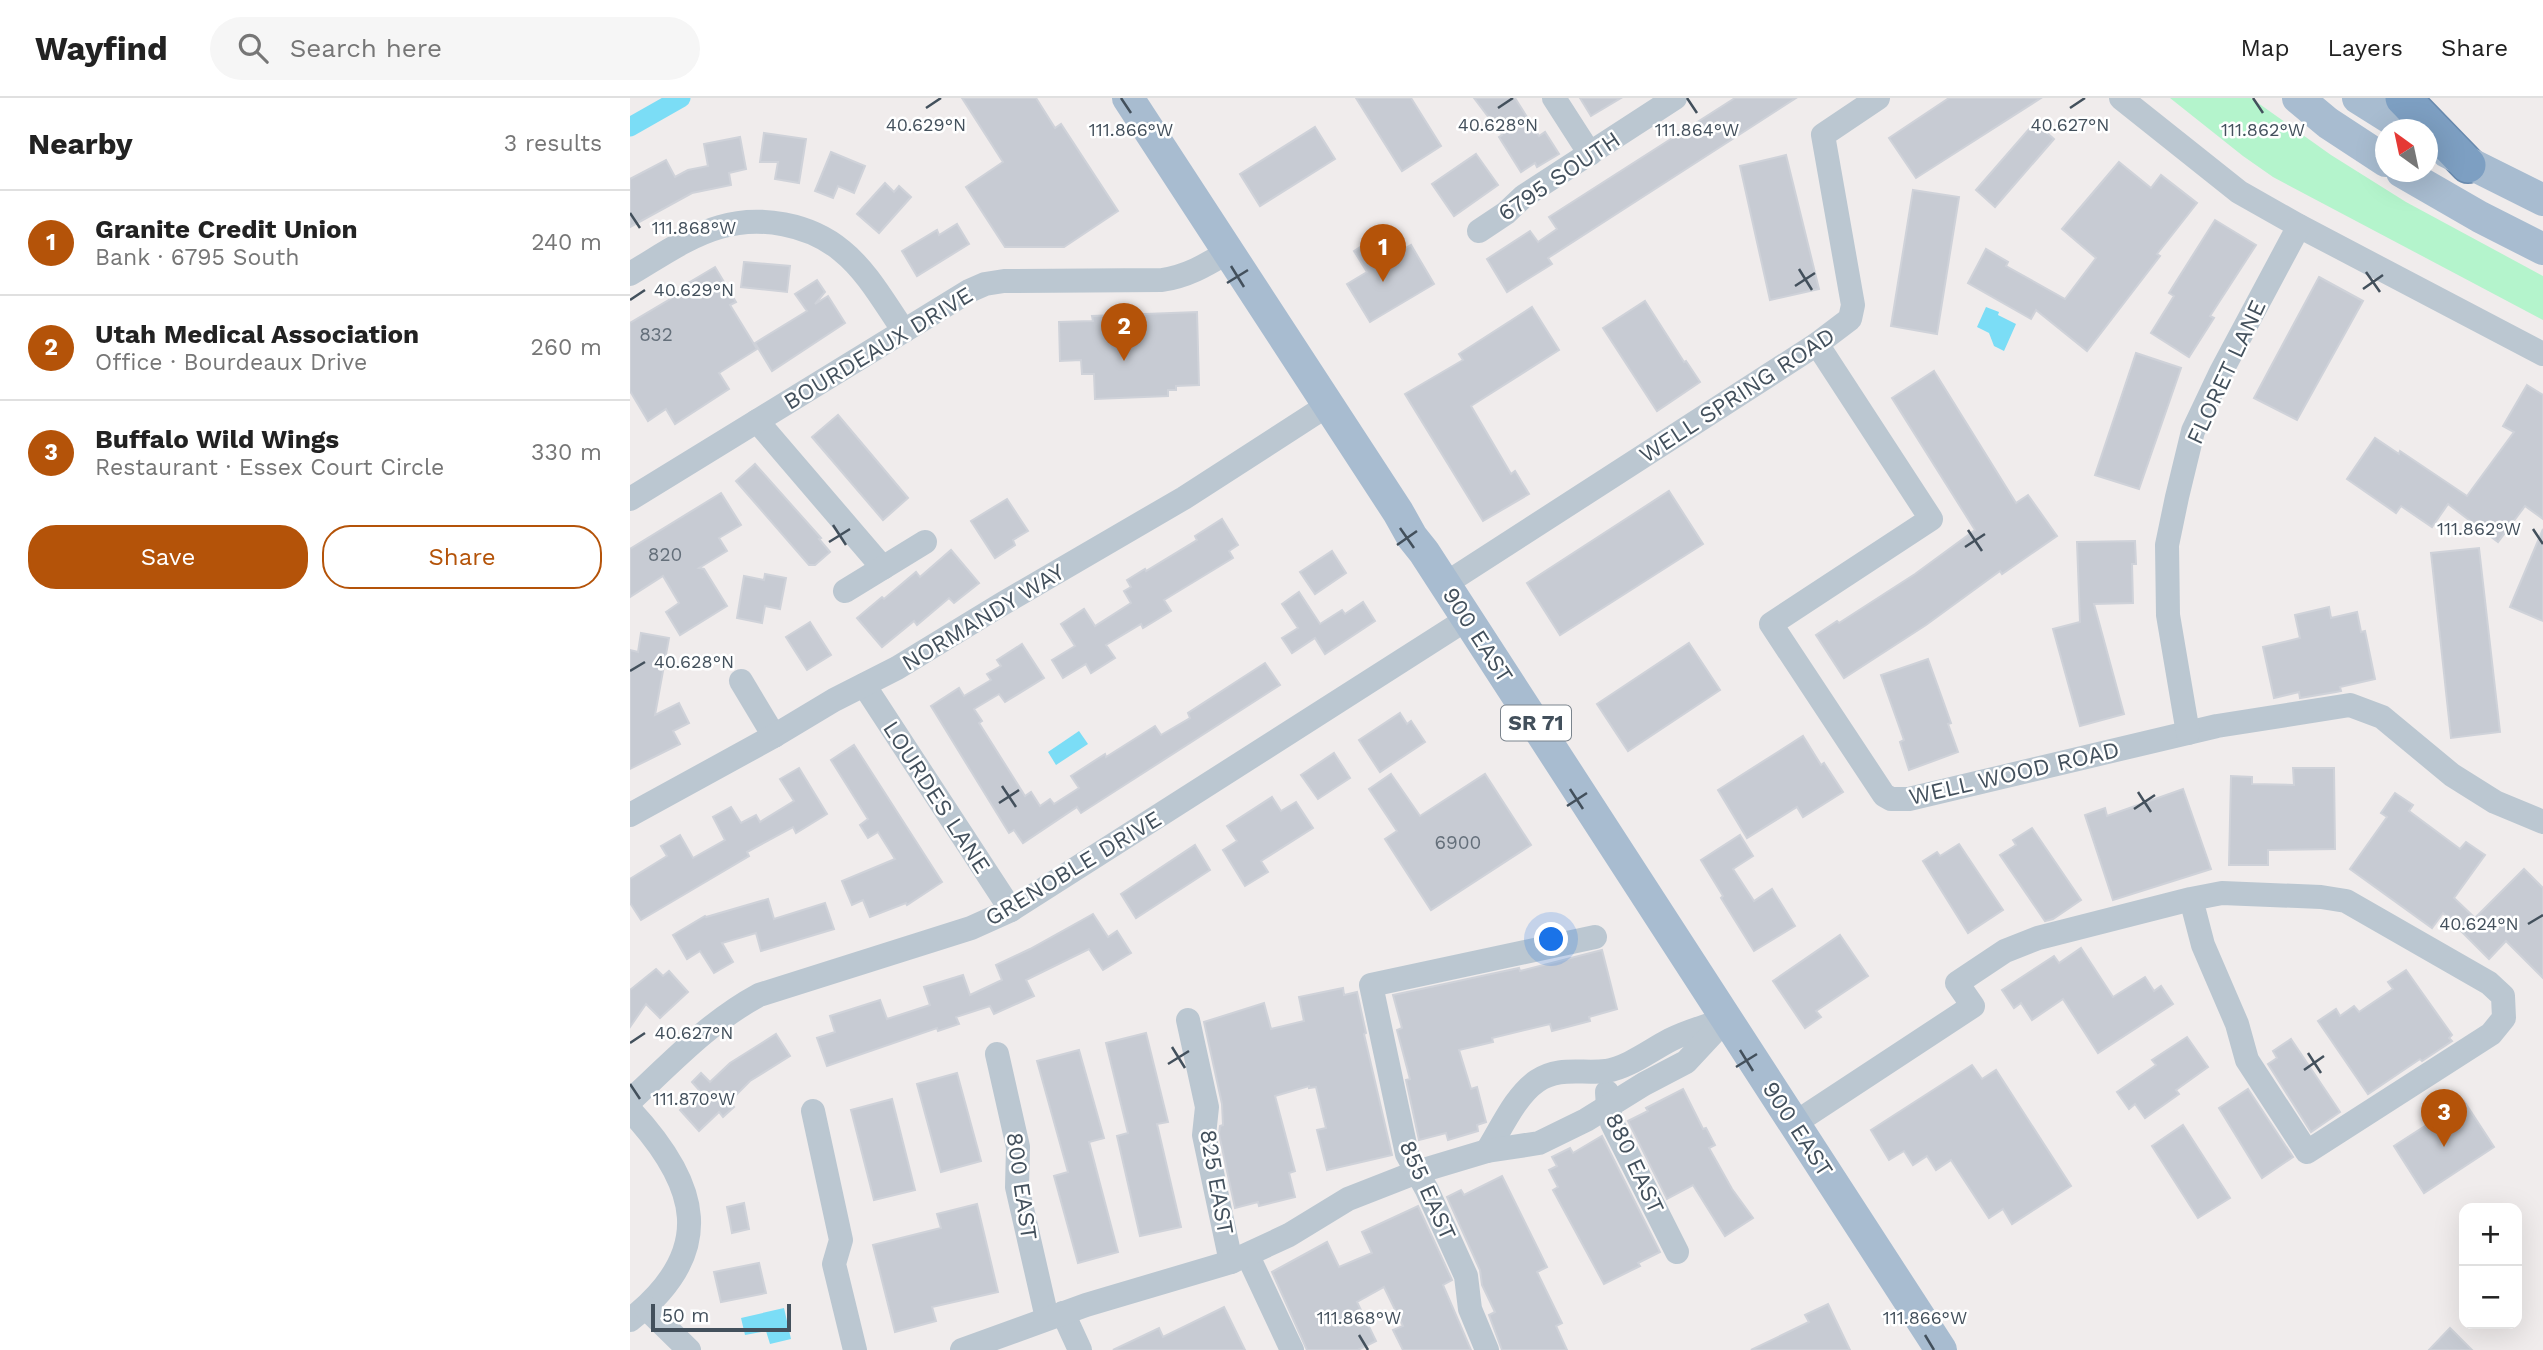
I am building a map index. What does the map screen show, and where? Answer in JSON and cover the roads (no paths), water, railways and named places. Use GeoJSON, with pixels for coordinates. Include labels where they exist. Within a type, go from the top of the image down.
{"type":"FeatureCollection","features":[{"type":"Feature","properties":{"kind":"highway"},"geometry":{"type":"LineString","coordinates":[[2403,98],[2468,165]]}},
{"type":"Feature","properties":{"kind":"main road","name":"900 EAST"},"geometry":{"type":"LineString","coordinates":[[1129,98],[1941,1350]]}},
{"type":"Feature","properties":{"kind":"main road"},"geometry":{"type":"LineString","coordinates":[[2298,98],[2328,123],[2375,154]]}},
{"type":"Feature","properties":{"kind":"main road"},"geometry":{"type":"LineString","coordinates":[[2358,98],[2391,119]]}},
{"type":"Feature","properties":{"kind":"main road"},"geometry":{"type":"LineString","coordinates":[[2438,147],[2468,165],[2543,200]]}},
{"type":"Feature","properties":{"kind":"main road"},"geometry":{"type":"LineString","coordinates":[[2419,182],[2543,249]]}},
{"type":"Feature","properties":{"kind":"street"},"geometry":{"type":"LineString","coordinates":[[1554,98],[1590,153]]}},
{"type":"Feature","properties":{"kind":"street","name":"6795 SOUTH"},"geometry":{"type":"LineString","coordinates":[[1479,231],[1506,213],[1524,196],[1675,98]]}},
{"type":"Feature","properties":{"kind":"street","name":"WELL SPRING ROAD"},"geometry":{"type":"LineString","coordinates":[[1445,584],[1817,344],[1850,319],[1853,305],[1822,135],[1878,98]]}},
{"type":"Feature","properties":{"kind":"street"},"geometry":{"type":"LineString","coordinates":[[2121,98],[2223,181],[2299,226],[2543,354]]}},
{"type":"Feature","properties":{"kind":"street"},"geometry":{"type":"LineString","coordinates":[[630,274],[687,241],[721,227],[755,222],[790,225],[817,235],[842,250],[861,270],[904,331]]}},
{"type":"Feature","properties":{"kind":"street","name":"FLORET LANE"},"geometry":{"type":"LineString","coordinates":[[2188,733],[2168,615],[2167,545],[2176,497],[2193,431],[2221,372],[2299,226]]}},
{"type":"Feature","properties":{"kind":"street","name":"BOURDEAUX DRIVE"},"geometry":{"type":"LineString","coordinates":[[630,499],[969,291],[985,284],[1004,281],[1179,278],[1228,252]]}},
{"type":"Feature","properties":{"kind":"street","name":"WELL WOOD ROAD"},"geometry":{"type":"LineString","coordinates":[[1817,344],[1931,519],[1771,624],[1884,795],[1891,799],[1909,799],[2217,726],[2350,705],[2382,717],[2452,775],[2495,802],[2543,822]]}},
{"type":"Feature","properties":{"kind":"street","name":"NORMANDY WAY"},"geometry":{"type":"LineString","coordinates":[[630,815],[834,700],[897,668],[1184,498],[1328,405]]}},
{"type":"Feature","properties":{"kind":"street"},"geometry":{"type":"LineString","coordinates":[[757,421],[883,568]]}},
{"type":"Feature","properties":{"kind":"street"},"geometry":{"type":"LineString","coordinates":[[845,591],[925,542]]}},
{"type":"Feature","properties":{"kind":"street","name":"GRENOBLE DRIVE"},"geometry":{"type":"LineString","coordinates":[[630,1101],[712,1025],[734,1009],[759,995],[971,928],[1011,910],[1468,619]]}},
{"type":"Feature","properties":{"kind":"street"},"geometry":{"type":"LineString","coordinates":[[741,681],[774,736]]}},
{"type":"Feature","properties":{"kind":"street","name":"LOURDES LANE"},"geometry":{"type":"LineString","coordinates":[[864,685],[1011,910]]}},
{"type":"Feature","properties":{"kind":"street"},"geometry":{"type":"LineString","coordinates":[[1795,1123],[1973,1006],[1957,983],[2005,951],[2038,938],[2191,899],[2221,893],[2321,897],[2346,901],[2488,983],[2503,996],[2504,1018],[2491,1034],[2306,1152],[2247,1060],[2236,1024],[2203,944],[2191,899]]}},
{"type":"Feature","properties":{"kind":"street","name":"855 EAST"},"geometry":{"type":"LineString","coordinates":[[1487,1350],[1470,1309],[1466,1276],[1407,1154],[1371,985],[1595,937]]}},
{"type":"Feature","properties":{"kind":"street"},"geometry":{"type":"LineString","coordinates":[[1487,1151],[1524,1094],[1537,1081],[1569,1070],[1607,1071],[1633,1061],[1671,1039],[1727,1019]]}},
{"type":"Feature","properties":{"kind":"street"},"geometry":{"type":"LineString","coordinates":[[962,1350],[1055,1316],[1240,1259],[1289,1235],[1348,1199],[1417,1172],[1487,1151],[1539,1143],[1586,1120],[1686,1062],[1727,1019]]}},
{"type":"Feature","properties":{"kind":"street","name":"825 EAST"},"geometry":{"type":"LineString","coordinates":[[1188,1020],[1207,1107],[1203,1135],[1240,1259],[1292,1350]]}},
{"type":"Feature","properties":{"kind":"street","name":"800 EAST"},"geometry":{"type":"LineString","coordinates":[[997,1054],[1018,1147],[1017,1187],[1055,1316],[1080,1350]]}},
{"type":"Feature","properties":{"kind":"street","name":"880 EAST"},"geometry":{"type":"LineString","coordinates":[[1607,1071],[1608,1107],[1612,1123],[1677,1252]]}},
{"type":"Feature","properties":{"kind":"street"},"geometry":{"type":"LineString","coordinates":[[630,1110],[678,1172],[688,1198],[691,1227],[683,1257],[667,1284],[638,1314],[689,1350]]}},
{"type":"Feature","properties":{"kind":"street"},"geometry":{"type":"LineString","coordinates":[[813,1111],[841,1241],[834,1264],[855,1350]]}},
{"type":"Feature","properties":{"kind":"water"},"geometry":{"type":"Polygon","coordinates":[[[1986,307],[2016,324],[2004,351],[1994,346],[1989,333],[1977,327],[1986,307]]]}},
{"type":"Feature","properties":{"kind":"water"},"geometry":{"type":"Polygon","coordinates":[[[1079,731],[1088,744],[1056,765],[1048,752],[1079,731]]]}},
{"type":"Feature","properties":{"kind":"water"},"geometry":{"type":"Polygon","coordinates":[[[784,1308],[791,1339],[770,1344],[766,1331],[745,1335],[741,1318],[784,1308]]]}},
{"type":"Feature","properties":{"kind":"waterway"},"geometry":{"type":"LineString","coordinates":[[630,127],[681,98]]}},
{"type":"Feature","properties":{"kind":"place","name":"Granite Credit Union"},"geometry":{"type":"Point","coordinates":[1383,282]}},
{"type":"Feature","properties":{"kind":"place","name":"Utah Medical Association"},"geometry":{"type":"Point","coordinates":[1124,361]}},
{"type":"Feature","properties":{"kind":"place","name":"Buffalo Wild Wings"},"geometry":{"type":"Point","coordinates":[2444,1147]}}]}
